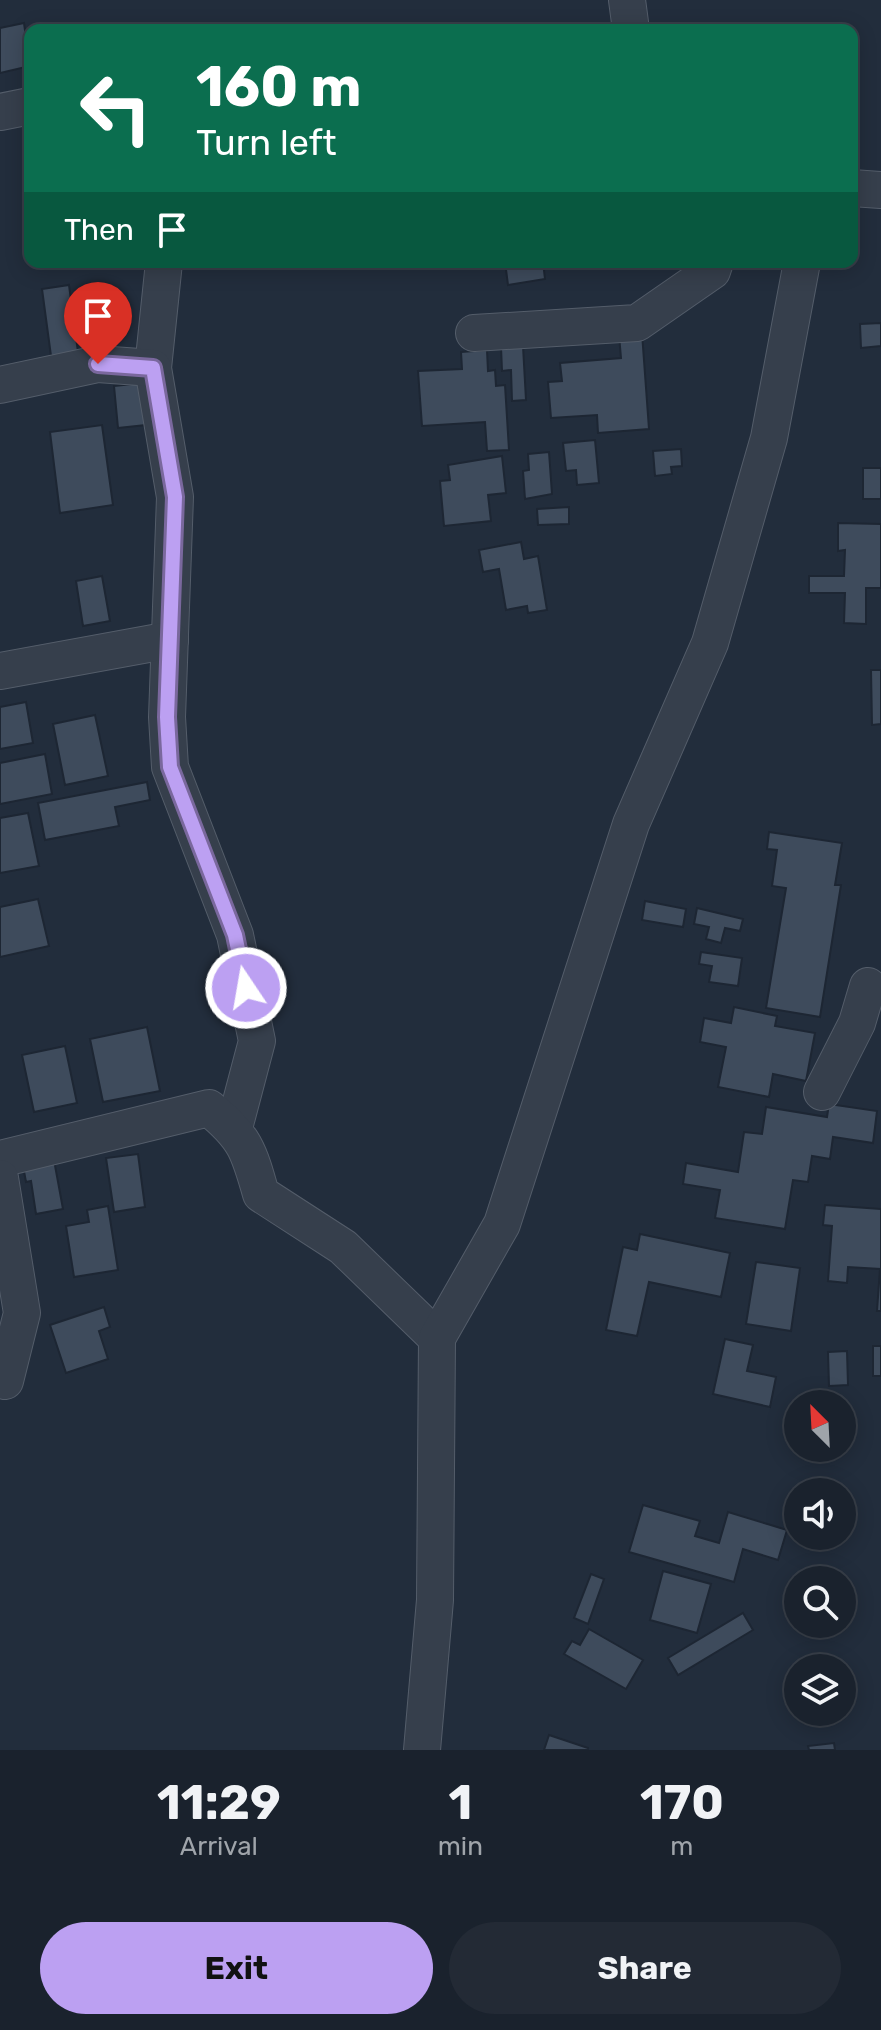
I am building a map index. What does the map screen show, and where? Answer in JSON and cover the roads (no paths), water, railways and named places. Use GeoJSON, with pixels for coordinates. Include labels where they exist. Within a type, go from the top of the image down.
{"type":"FeatureCollection","features":[{"type":"Feature","properties":{"kind":"street"},"geometry":{"type":"LineString","coordinates":[[627,0],[630,24]]}},
{"type":"Feature","properties":{"kind":"street"},"geometry":{"type":"LineString","coordinates":[[0,112],[24,107]]}},
{"type":"Feature","properties":{"kind":"street"},"geometry":{"type":"LineString","coordinates":[[858,188],[881,190]]}},
{"type":"Feature","properties":{"kind":"street"},"geometry":{"type":"LineString","coordinates":[[163,268],[153,368],[175,497],[167,717],[170,767],[235,935],[257,1041],[234,1128]]}},
{"type":"Feature","properties":{"kind":"street"},"geometry":{"type":"LineString","coordinates":[[474,333],[637,323],[713,268]]}},
{"type":"Feature","properties":{"kind":"street"},"geometry":{"type":"LineString","coordinates":[[422,1750],[435,1600],[437,1338],[502,1224],[631,824],[710,643],[769,438],[801,268]]}},
{"type":"Feature","properties":{"kind":"street"},"geometry":{"type":"LineString","coordinates":[[0,385],[98,364],[153,368]]}},
{"type":"Feature","properties":{"kind":"street"},"geometry":{"type":"LineString","coordinates":[[0,671],[170,640]]}},
{"type":"Feature","properties":{"kind":"street"},"geometry":{"type":"LineString","coordinates":[[822,1092],[869,1023],[868,986]]}},
{"type":"Feature","properties":{"kind":"street"},"geometry":{"type":"LineString","coordinates":[[0,1159],[209,1108],[234,1128],[251,1155],[261,1194],[343,1247],[437,1338]]}},
{"type":"Feature","properties":{"kind":"street"},"geometry":{"type":"LineString","coordinates":[[0,1178],[22,1313],[5,1381]]}}]}
